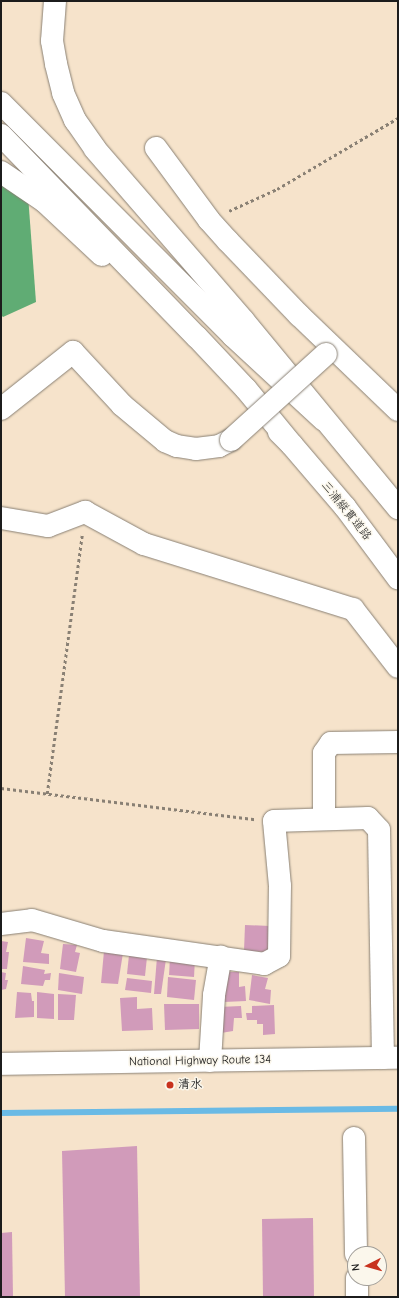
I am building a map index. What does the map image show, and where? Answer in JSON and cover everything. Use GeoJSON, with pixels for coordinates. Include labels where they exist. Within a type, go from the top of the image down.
{"type":"FeatureCollection","features":[{"type":"Feature","properties":{"kind":"main road"},"geometry":{"type":"LineString","coordinates":[[55,1],[52,41],[63,93],[75,120],[95,149],[243,320],[398,508]]}},
{"type":"Feature","properties":{"kind":"main road"},"geometry":{"type":"LineString","coordinates":[[1,103],[233,336],[324,420]]}},
{"type":"Feature","properties":{"kind":"main road"},"geometry":{"type":"LineString","coordinates":[[1,135],[207,347],[246,390],[292,445]]}},
{"type":"Feature","properties":{"kind":"main road"},"geometry":{"type":"LineString","coordinates":[[156,148],[208,220],[329,351],[398,410]]}},
{"type":"Feature","properties":{"kind":"main road"},"geometry":{"type":"LineString","coordinates":[[1,172],[44,201],[78,230],[247,402],[292,445]]}},
{"type":"Feature","properties":{"kind":"main road"},"geometry":{"type":"LineString","coordinates":[[1,409],[73,352],[122,405],[165,441],[177,446],[196,449],[219,446],[231,440],[329,351]]}},
{"type":"Feature","properties":{"kind":"main road","name":"三浦縦貫道路"},"geometry":{"type":"LineString","coordinates":[[292,445],[345,507],[398,578]]}},
{"type":"Feature","properties":{"kind":"main road"},"geometry":{"type":"LineString","coordinates":[[1,518],[48,526],[85,512],[144,544],[353,609],[398,667]]}},
{"type":"Feature","properties":{"kind":"main road"},"geometry":{"type":"LineString","coordinates":[[324,820],[324,753],[331,743],[398,742]]}},
{"type":"Feature","properties":{"kind":"main road"},"geometry":{"type":"LineString","coordinates":[[1,924],[32,920],[103,941],[264,964],[279,956],[280,886],[274,821],[368,818],[379,830],[390,1058]]}},
{"type":"Feature","properties":{"kind":"main road"},"geometry":{"type":"LineString","coordinates":[[210,1061],[214,995],[221,957]]}},
{"type":"Feature","properties":{"kind":"main road","name":"National Highway Route 134"},"geometry":{"type":"LineString","coordinates":[[1,1064],[390,1058]]}},
{"type":"Feature","properties":{"kind":"main road"},"geometry":{"type":"LineString","coordinates":[[354,1138],[356,1246]]}},
{"type":"Feature","properties":{"kind":"main road"},"geometry":{"type":"LineString","coordinates":[[357,1286],[357,1297]]}},
{"type":"Feature","properties":{"kind":"path"},"geometry":{"type":"LineString","coordinates":[[208,220],[277,189],[398,118]]}},
{"type":"Feature","properties":{"kind":"path"},"geometry":{"type":"LineString","coordinates":[[47,794],[85,512]]}},
{"type":"Feature","properties":{"kind":"path"},"geometry":{"type":"LineString","coordinates":[[1,788],[274,821]]}},
{"type":"Feature","properties":{"kind":"green space"},"geometry":{"type":"Polygon","coordinates":[[[1,160],[27,182],[36,302],[3,317],[1,315],[1,160]]]}},
{"type":"Feature","properties":{"kind":"building"},"geometry":{"type":"Polygon","coordinates":[[[245,925],[270,926],[268,952],[244,951],[245,925]]]}},
{"type":"Feature","properties":{"kind":"building"},"geometry":{"type":"Polygon","coordinates":[[[26,938],[44,941],[41,953],[49,954],[49,964],[23,962],[26,938]]]}},
{"type":"Feature","properties":{"kind":"building"},"geometry":{"type":"Polygon","coordinates":[[[1,941],[8,942],[6,952],[9,952],[7,969],[1,969],[1,941]]]}},
{"type":"Feature","properties":{"kind":"building"},"geometry":{"type":"Polygon","coordinates":[[[63,944],[77,945],[75,952],[80,953],[76,972],[60,969],[63,944]]]}},
{"type":"Feature","properties":{"kind":"building"},"geometry":{"type":"Polygon","coordinates":[[[104,951],[123,953],[118,984],[101,983],[104,951]]]}},
{"type":"Feature","properties":{"kind":"building"},"geometry":{"type":"Polygon","coordinates":[[[129,955],[147,957],[145,976],[127,974],[129,955]]]}},
{"type":"Feature","properties":{"kind":"building"},"geometry":{"type":"Polygon","coordinates":[[[157,957],[166,959],[161,994],[154,994],[157,957]]]}},
{"type":"Feature","properties":{"kind":"building"},"geometry":{"type":"Polygon","coordinates":[[[170,958],[195,959],[194,977],[169,975],[170,958]]]}},
{"type":"Feature","properties":{"kind":"building"},"geometry":{"type":"Polygon","coordinates":[[[23,966],[45,970],[44,974],[51,973],[50,980],[45,980],[43,986],[21,984],[23,966]]]}},
{"type":"Feature","properties":{"kind":"building"},"geometry":{"type":"Polygon","coordinates":[[[1,972],[6,973],[5,980],[8,980],[6,989],[1,990],[1,972]]]}},
{"type":"Feature","properties":{"kind":"building"},"geometry":{"type":"Polygon","coordinates":[[[230,972],[239,972],[239,987],[245,986],[246,1001],[224,1002],[227,974],[230,972]]]}},
{"type":"Feature","properties":{"kind":"building"},"geometry":{"type":"Polygon","coordinates":[[[59,973],[84,977],[82,994],[58,990],[59,973]]]}},
{"type":"Feature","properties":{"kind":"building"},"geometry":{"type":"Polygon","coordinates":[[[252,975],[268,978],[265,989],[271,990],[270,1004],[249,1000],[252,975]]]}},
{"type":"Feature","properties":{"kind":"building"},"geometry":{"type":"Polygon","coordinates":[[[168,977],[196,980],[194,1000],[167,997],[168,977]]]}},
{"type":"Feature","properties":{"kind":"building"},"geometry":{"type":"Polygon","coordinates":[[[127,978],[152,981],[151,993],[125,990],[127,978]]]}},
{"type":"Feature","properties":{"kind":"building"},"geometry":{"type":"Polygon","coordinates":[[[17,992],[31,993],[32,1001],[34,1001],[34,1017],[15,1018],[17,992]]]}},
{"type":"Feature","properties":{"kind":"building"},"geometry":{"type":"Polygon","coordinates":[[[37,992],[54,994],[54,1019],[37,1018],[37,992]]]}},
{"type":"Feature","properties":{"kind":"building"},"geometry":{"type":"Polygon","coordinates":[[[58,994],[76,995],[74,1020],[58,1020],[58,994]]]}},
{"type":"Feature","properties":{"kind":"building"},"geometry":{"type":"Polygon","coordinates":[[[137,997],[137,1009],[152,1008],[153,1030],[122,1031],[120,998],[137,997]]]}},
{"type":"Feature","properties":{"kind":"building"},"geometry":{"type":"Polygon","coordinates":[[[164,1004],[199,1004],[199,1029],[165,1030],[164,1004]]]}},
{"type":"Feature","properties":{"kind":"building"},"geometry":{"type":"Polygon","coordinates":[[[274,1005],[275,1034],[263,1035],[263,1024],[257,1024],[257,1020],[247,1020],[246,1013],[252,1013],[252,1006],[274,1005]]]}},
{"type":"Feature","properties":{"kind":"building"},"geometry":{"type":"Polygon","coordinates":[[[241,1006],[242,1018],[234,1018],[233,1031],[221,1033],[219,1007],[241,1006]]]}},
{"type":"Feature","properties":{"kind":"building"},"geometry":{"type":"Polygon","coordinates":[[[137,1146],[140,1297],[65,1297],[62,1151],[137,1146]]]}},
{"type":"Feature","properties":{"kind":"building"},"geometry":{"type":"Polygon","coordinates":[[[313,1218],[314,1297],[263,1297],[262,1219],[313,1218]]]}},
{"type":"Feature","properties":{"kind":"building"},"geometry":{"type":"Polygon","coordinates":[[[12,1232],[13,1297],[1,1297],[1,1233],[12,1232]]]}},
{"type":"Feature","properties":{"kind":"waterway"},"geometry":{"type":"LineString","coordinates":[[1,1113],[398,1109]]}},
{"type":"Feature","properties":{"kind":"place","name":"清水"},"geometry":{"type":"Point","coordinates":[170,1085]}}]}
